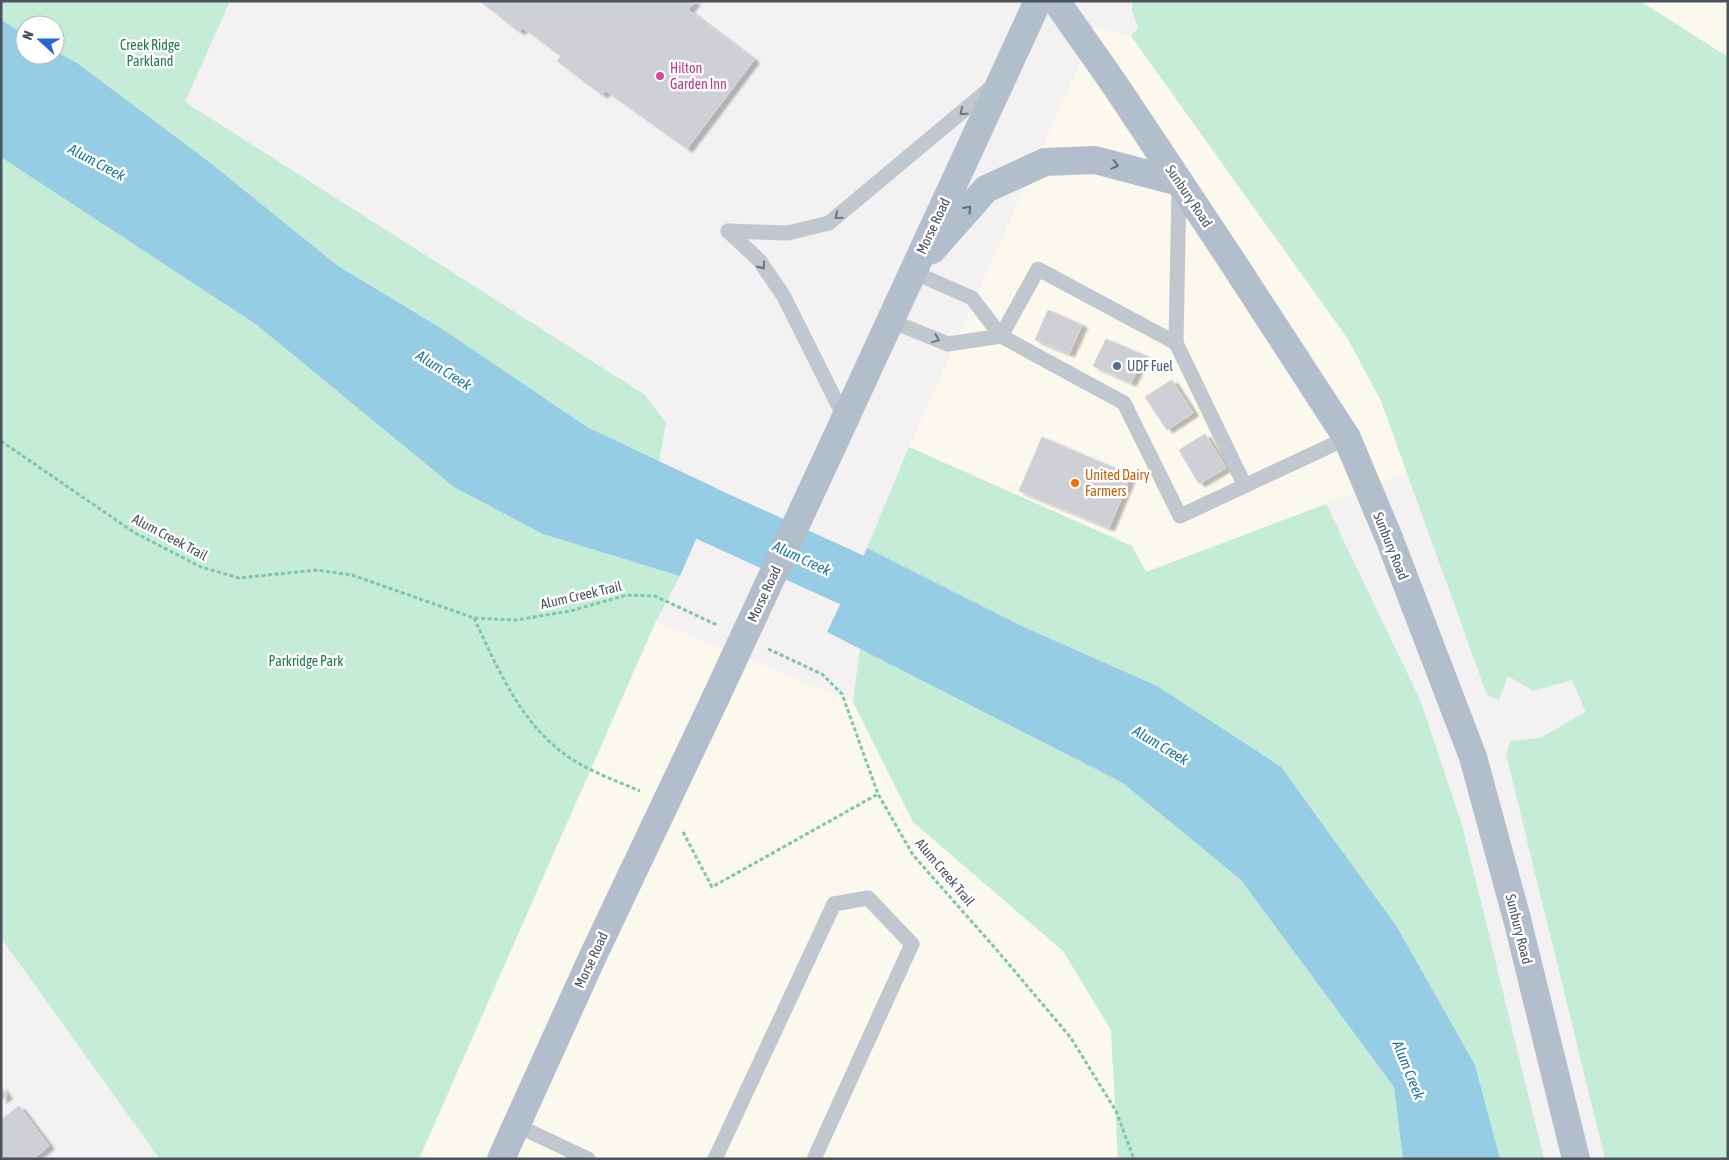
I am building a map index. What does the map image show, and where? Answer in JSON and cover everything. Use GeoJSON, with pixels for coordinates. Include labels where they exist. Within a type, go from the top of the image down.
{"type":"FeatureCollection","features":[{"type":"Feature","properties":{"kind":"main road","name":"Morse Road"},"geometry":{"type":"LineString","coordinates":[[501,1159],[593,956],[667,803],[1038,1]]}},
{"type":"Feature","properties":{"kind":"main road","name":"Sunbury Road"},"geometry":{"type":"LineString","coordinates":[[1056,1],[1179,182],[1347,438],[1389,538],[1473,757],[1517,919],[1576,1159]]}},
{"type":"Feature","properties":{"kind":"main road"},"geometry":{"type":"LineString","coordinates":[[913,272],[986,189],[1045,162],[1095,160],[1179,182]]}},
{"type":"Feature","properties":{"kind":"lane"},"geometry":{"type":"LineString","coordinates":[[844,419],[783,295],[759,260],[728,232],[788,233],[829,223],[1000,80]]}},
{"type":"Feature","properties":{"kind":"lane"},"geometry":{"type":"LineString","coordinates":[[1179,182],[1176,343],[1245,486]]}},
{"type":"Feature","properties":{"kind":"lane"},"geometry":{"type":"LineString","coordinates":[[1001,336],[1038,269],[1176,343]]}},
{"type":"Feature","properties":{"kind":"lane"},"geometry":{"type":"LineString","coordinates":[[913,272],[972,298],[1001,336],[1124,403],[1180,516],[1347,438]]}},
{"type":"Feature","properties":{"kind":"lane"},"geometry":{"type":"LineString","coordinates":[[891,321],[948,344],[1001,336]]}},
{"type":"Feature","properties":{"kind":"lane"},"geometry":{"type":"LineString","coordinates":[[715,1159],[834,904],[868,898],[912,944],[814,1159]]}},
{"type":"Feature","properties":{"kind":"lane"},"geometry":{"type":"LineString","coordinates":[[516,1125],[588,1159]]}},
{"type":"Feature","properties":{"kind":"path","name":"Alum Creek Trail"},"geometry":{"type":"LineString","coordinates":[[1,441],[135,533],[201,567],[239,578],[316,570],[352,575],[474,618],[516,620],[570,611],[627,595],[655,596],[726,629]]}},
{"type":"Feature","properties":{"kind":"path"},"geometry":{"type":"LineString","coordinates":[[474,618],[514,698],[543,737],[571,759],[667,803],[712,887],[878,794]]}},
{"type":"Feature","properties":{"kind":"path","name":"Alum Creek Trail"},"geometry":{"type":"LineString","coordinates":[[761,645],[822,674],[842,694],[878,794],[913,855],[1071,1038],[1116,1111],[1134,1159]]}},
{"type":"Feature","properties":{"kind":"shaded area"},"geometry":{"type":"Polygon","coordinates":[[[1640,1],[1728,1],[1728,57],[1640,1]]]}},
{"type":"Feature","properties":{"kind":"shaded area"},"geometry":{"type":"Polygon","coordinates":[[[1096,26],[1131,36],[1348,339],[1381,401],[1407,473],[1146,572],[1132,546],[909,447],[1096,26]]]}},
{"type":"Feature","properties":{"kind":"shaded area"},"geometry":{"type":"Polygon","coordinates":[[[656,621],[853,702],[913,822],[1063,951],[1111,1030],[1118,1159],[419,1159],[656,621]]]}},
{"type":"Feature","properties":{"kind":"green space","name":"Creek Ridge Parkland"},"geometry":{"type":"Polygon","coordinates":[[[1,1],[230,1],[185,102],[645,395],[666,423],[659,461],[587,427],[444,330],[338,266],[208,161],[77,63],[65,56],[65,15],[15,15],[15,28],[1,20],[1,1]]]}},
{"type":"Feature","properties":{"kind":"green space"},"geometry":{"type":"Polygon","coordinates":[[[1133,1],[1640,1],[1728,57],[1728,1159],[1605,1159],[1506,754],[1511,741],[1540,738],[1586,712],[1572,680],[1533,691],[1508,676],[1499,700],[1487,695],[1381,401],[1348,339],[1131,36],[1138,28],[1132,10],[1133,1]]]}},
{"type":"Feature","properties":{"kind":"green space","name":"Parkridge Park"},"geometry":{"type":"Polygon","coordinates":[[[1,110],[601,486],[680,576],[656,621],[419,1159],[160,1159],[1,938],[1,110]]]}},
{"type":"Feature","properties":{"kind":"green space"},"geometry":{"type":"Polygon","coordinates":[[[909,447],[1132,546],[1146,572],[1326,504],[1421,702],[1462,825],[1544,1159],[1500,1159],[1475,1065],[1397,927],[1157,686],[1024,627],[867,548],[909,447]]]}},
{"type":"Feature","properties":{"kind":"green space"},"geometry":{"type":"Polygon","coordinates":[[[860,649],[1123,783],[1241,880],[1394,1087],[1403,1159],[1118,1159],[1111,1030],[1063,951],[913,822],[853,702],[860,649]]]}},
{"type":"Feature","properties":{"kind":"water"},"geometry":{"type":"Polygon","coordinates":[[[1,20],[15,28],[15,65],[65,65],[65,56],[77,63],[208,161],[338,266],[444,330],[587,427],[718,489],[680,576],[543,534],[454,487],[257,325],[1,157],[1,20]]]}},
{"type":"Feature","properties":{"kind":"water"},"geometry":{"type":"Polygon","coordinates":[[[867,548],[1024,627],[1157,686],[1281,767],[1397,927],[1475,1065],[1500,1159],[1403,1159],[1394,1087],[1241,880],[1123,783],[827,632],[867,548]]]}},
{"type":"Feature","properties":{"kind":"building","name":"Hilton Garden Inn"},"geometry":{"type":"Polygon","coordinates":[[[480,1],[693,1],[695,2],[688,10],[754,60],[687,149],[606,91],[602,95],[557,61],[561,56],[523,28],[519,32],[480,1]]]}},
{"type":"Feature","properties":{"kind":"building"},"geometry":{"type":"Polygon","coordinates":[[[1048,310],[1082,325],[1069,354],[1035,340],[1048,310]]]}},
{"type":"Feature","properties":{"kind":"building"},"geometry":{"type":"Polygon","coordinates":[[[1106,339],[1144,355],[1131,383],[1093,366],[1106,339]]]}},
{"type":"Feature","properties":{"kind":"building"},"geometry":{"type":"Polygon","coordinates":[[[1172,380],[1193,413],[1167,430],[1145,397],[1172,380]]]}},
{"type":"Feature","properties":{"kind":"building"},"geometry":{"type":"Polygon","coordinates":[[[1205,434],[1226,468],[1199,484],[1179,450],[1205,434]]]}},
{"type":"Feature","properties":{"kind":"building","name":"United Dairy Farmers"},"geometry":{"type":"Polygon","coordinates":[[[1042,437],[1131,475],[1109,528],[1019,491],[1042,437]]]}},
{"type":"Feature","properties":{"kind":"building"},"geometry":{"type":"Polygon","coordinates":[[[1,1087],[7,1096],[1,1100],[1,1087]]]}},
{"type":"Feature","properties":{"kind":"building"},"geometry":{"type":"Polygon","coordinates":[[[19,1106],[49,1146],[33,1159],[5,1159],[1,1154],[1,1120],[19,1106]]]}},
{"type":"Feature","properties":{"kind":"waterway","name":"Alum Creek"},"geometry":{"type":"LineString","coordinates":[[639,483],[920,611]]}},
{"type":"Feature","properties":{"kind":"place","name":"Hilton Garden Inn"},"geometry":{"type":"Point","coordinates":[660,76]}},
{"type":"Feature","properties":{"kind":"place","name":"UDF Fuel"},"geometry":{"type":"Point","coordinates":[1117,366]}},
{"type":"Feature","properties":{"kind":"place","name":"United Dairy Farmers"},"geometry":{"type":"Point","coordinates":[1075,483]}}]}
